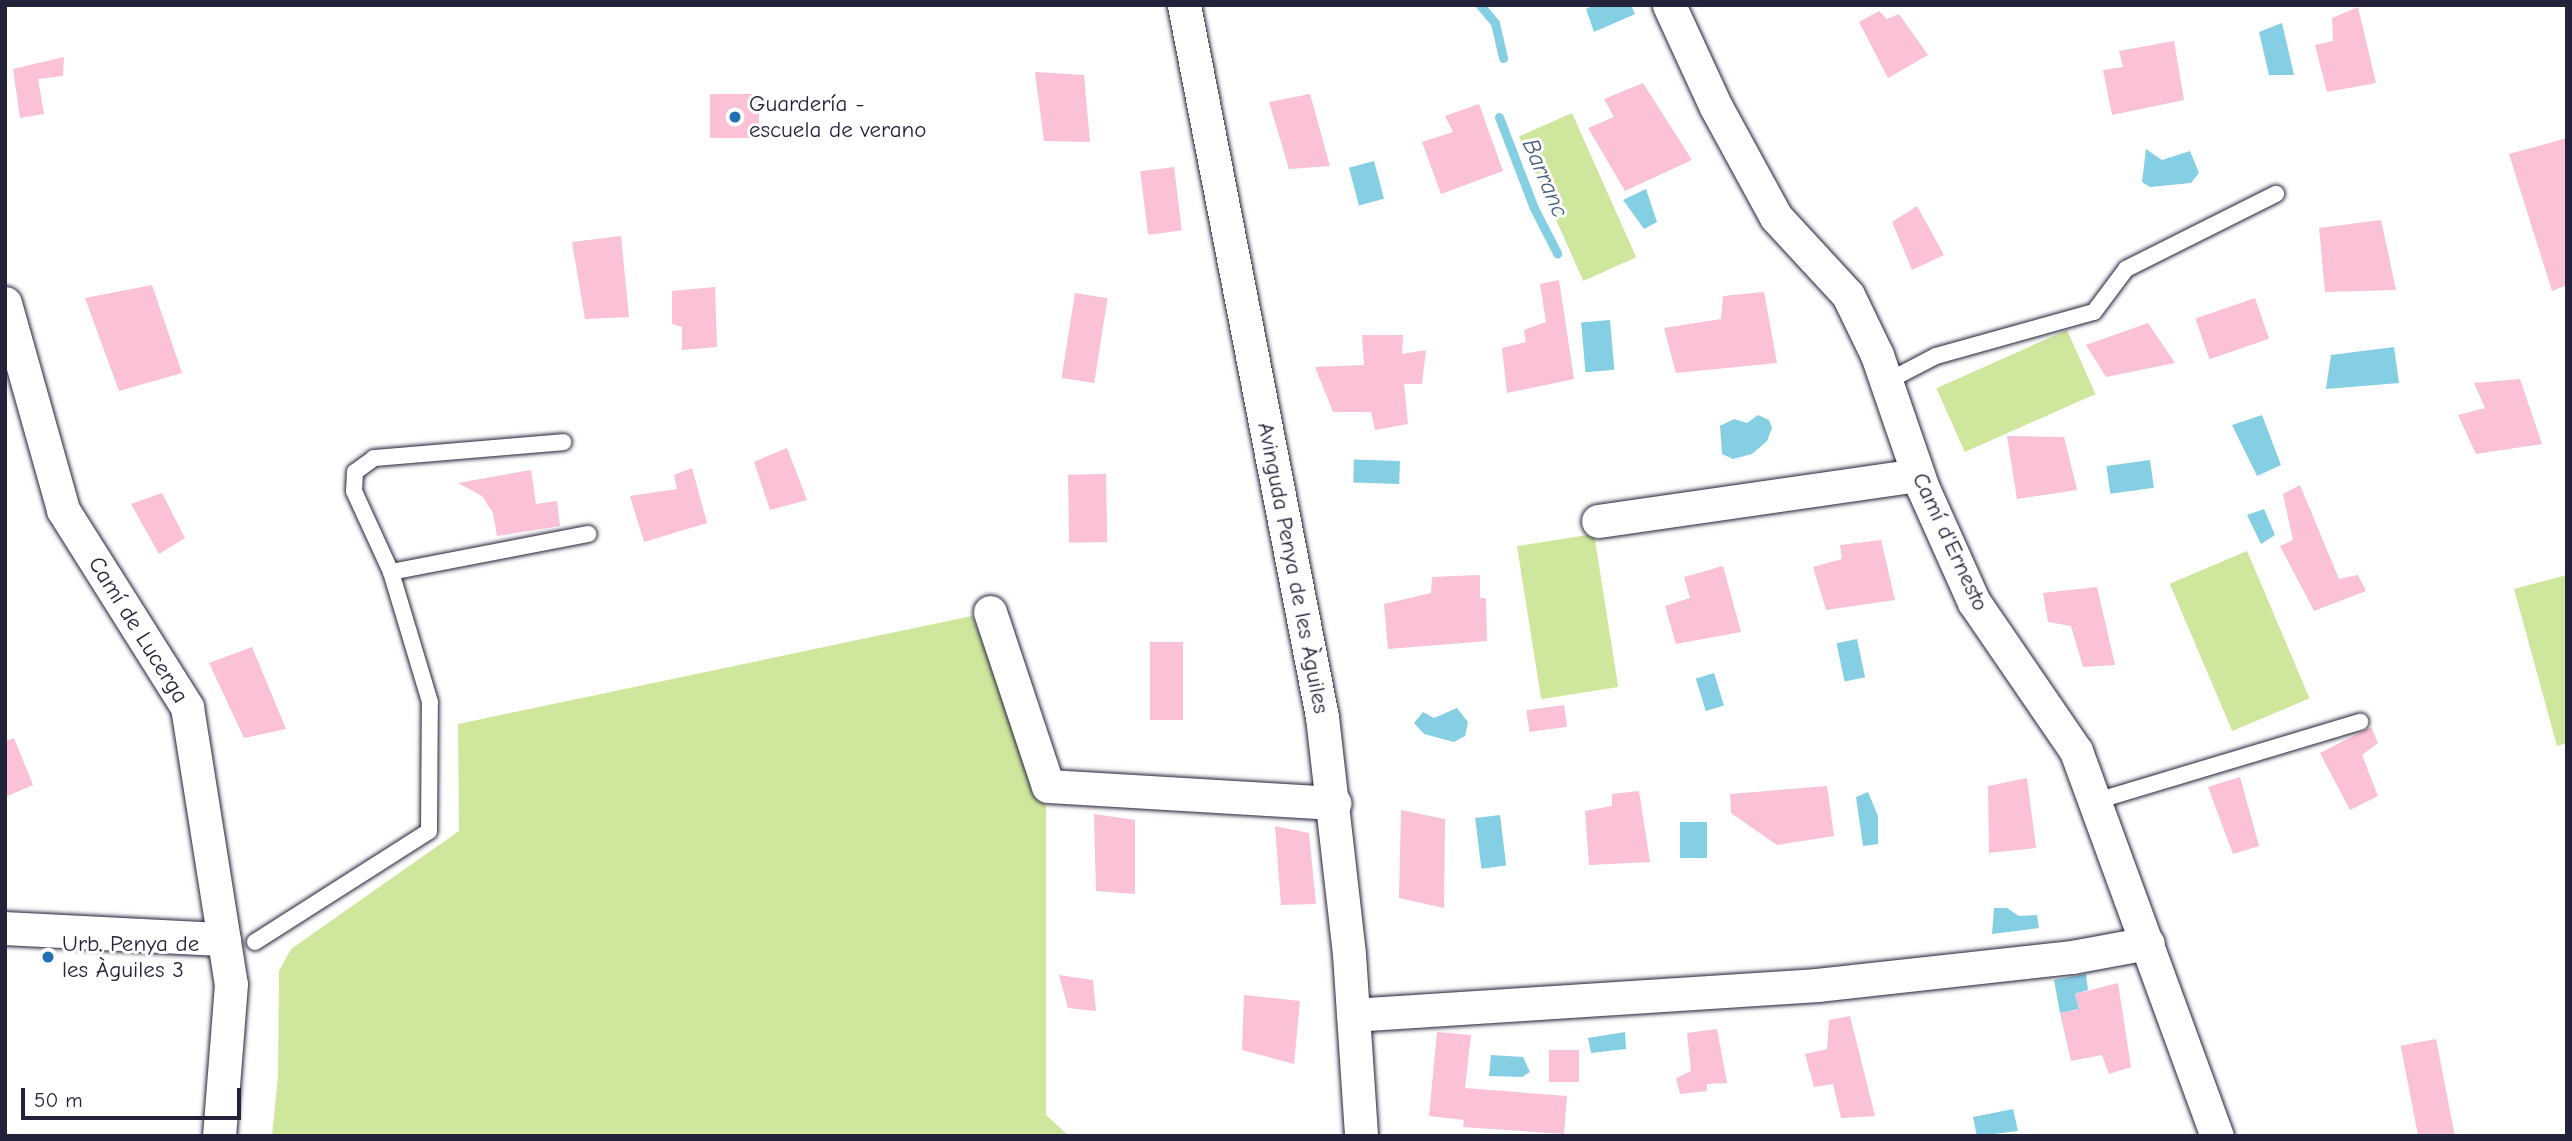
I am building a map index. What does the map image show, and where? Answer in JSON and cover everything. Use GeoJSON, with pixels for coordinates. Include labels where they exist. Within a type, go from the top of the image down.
{"type":"FeatureCollection","features":[{"type":"Feature","properties":{"kind":"street","name":"Avinguda Penya de les Àguiles"},"geometry":{"type":"LineString","coordinates":[[1184,5],[1319,703],[1334,803],[1361,1136]]}},
{"type":"Feature","properties":{"kind":"street","name":"Camí d'Ernesto"},"geometry":{"type":"LineString","coordinates":[[1668,5],[1716,107],[1776,217],[1847,295],[1886,382],[1918,475],[1974,602],[2076,751],[2217,1136]]}},
{"type":"Feature","properties":{"kind":"street","name":"Camí de Lucerga"},"geometry":{"type":"LineString","coordinates":[[5,303],[13,364],[63,509],[187,707],[239,940],[231,984],[219,1136]]}},
{"type":"Feature","properties":{"kind":"street"},"geometry":{"type":"LineString","coordinates":[[1598,521],[1918,475]]}},
{"type":"Feature","properties":{"kind":"street"},"geometry":{"type":"LineString","coordinates":[[990,612],[1013,672],[1048,786],[1334,803]]}},
{"type":"Feature","properties":{"kind":"street"},"geometry":{"type":"LineString","coordinates":[[5,928],[239,940]]}},
{"type":"Feature","properties":{"kind":"street"},"geometry":{"type":"LineString","coordinates":[[1353,1016],[1817,985],[2072,957],[2148,943]]}},
{"type":"Feature","properties":{"kind":"lane"},"geometry":{"type":"LineString","coordinates":[[1886,382],[1936,356],[2094,312],[2126,269],[2276,194]]}},
{"type":"Feature","properties":{"kind":"lane"},"geometry":{"type":"LineString","coordinates":[[239,940],[429,831],[430,702],[391,572],[354,491],[355,472],[374,458],[563,442]]}},
{"type":"Feature","properties":{"kind":"lane"},"geometry":{"type":"LineString","coordinates":[[391,572],[588,534]]}},
{"type":"Feature","properties":{"kind":"lane"},"geometry":{"type":"LineString","coordinates":[[2096,801],[2360,722]]}},
{"type":"Feature","properties":{"kind":"green space"},"geometry":{"type":"Polygon","coordinates":[[[1572,113],[1636,257],[1583,281],[1519,137],[1572,113]]]}},
{"type":"Feature","properties":{"kind":"green space"},"geometry":{"type":"Polygon","coordinates":[[[2067,330],[2095,394],[1965,452],[1936,388],[2067,330]]]}},
{"type":"Feature","properties":{"kind":"green space"},"geometry":{"type":"Polygon","coordinates":[[[1594,534],[1618,687],[1541,699],[1517,546],[1594,534]]]}},
{"type":"Feature","properties":{"kind":"green space"},"geometry":{"type":"Polygon","coordinates":[[[2247,551],[2310,698],[2232,731],[2170,584],[2247,551]]]}},
{"type":"Feature","properties":{"kind":"green space"},"geometry":{"type":"Polygon","coordinates":[[[2567,575],[2567,743],[2557,746],[2514,589],[2567,575]]]}},
{"type":"Feature","properties":{"kind":"green space"},"geometry":{"type":"Polygon","coordinates":[[[972,616],[1046,807],[1046,1115],[1069,1136],[272,1136],[278,1076],[279,971],[291,949],[459,831],[458,724],[972,616]]]}},
{"type":"Feature","properties":{"kind":"water"},"geometry":{"type":"Polygon","coordinates":[[[1595,5],[1631,5],[1635,14],[1594,32],[1586,9],[1595,5]]]}},
{"type":"Feature","properties":{"kind":"water"},"geometry":{"type":"Polygon","coordinates":[[[2282,23],[2294,75],[2269,75],[2259,32],[2282,23]]]}},
{"type":"Feature","properties":{"kind":"water"},"geometry":{"type":"Polygon","coordinates":[[[2146,149],[2162,160],[2190,151],[2199,173],[2191,183],[2150,187],[2142,182],[2146,149]]]}},
{"type":"Feature","properties":{"kind":"water"},"geometry":{"type":"Polygon","coordinates":[[[1374,161],[1384,199],[1359,205],[1349,168],[1374,161]]]}},
{"type":"Feature","properties":{"kind":"water"},"geometry":{"type":"Polygon","coordinates":[[[1646,189],[1657,222],[1644,229],[1623,200],[1646,189]]]}},
{"type":"Feature","properties":{"kind":"water"},"geometry":{"type":"Polygon","coordinates":[[[1610,320],[1614,370],[1585,372],[1581,323],[1610,320]]]}},
{"type":"Feature","properties":{"kind":"water"},"geometry":{"type":"Polygon","coordinates":[[[2394,347],[2399,383],[2326,389],[2331,355],[2394,347]]]}},
{"type":"Feature","properties":{"kind":"water"},"geometry":{"type":"Polygon","coordinates":[[[1758,415],[1769,420],[1772,428],[1767,441],[1752,454],[1733,459],[1722,454],[1720,426],[1734,419],[1747,423],[1758,415]]]}},
{"type":"Feature","properties":{"kind":"water"},"geometry":{"type":"Polygon","coordinates":[[[2262,415],[2281,465],[2257,476],[2232,425],[2262,415]]]}},
{"type":"Feature","properties":{"kind":"water"},"geometry":{"type":"Polygon","coordinates":[[[1354,459],[1400,461],[1399,484],[1353,482],[1354,459]]]}},
{"type":"Feature","properties":{"kind":"water"},"geometry":{"type":"Polygon","coordinates":[[[2150,460],[2154,488],[2110,494],[2106,466],[2150,460]]]}},
{"type":"Feature","properties":{"kind":"water"},"geometry":{"type":"Polygon","coordinates":[[[2264,509],[2275,535],[2261,544],[2247,515],[2264,509]]]}},
{"type":"Feature","properties":{"kind":"water"},"geometry":{"type":"Polygon","coordinates":[[[1857,639],[1865,677],[1845,682],[1836,643],[1857,639]]]}},
{"type":"Feature","properties":{"kind":"water"},"geometry":{"type":"Polygon","coordinates":[[[1714,673],[1724,706],[1706,711],[1696,679],[1714,673]]]}},
{"type":"Feature","properties":{"kind":"water"},"geometry":{"type":"Polygon","coordinates":[[[1457,708],[1468,722],[1465,736],[1454,742],[1424,734],[1414,723],[1423,712],[1434,718],[1457,708]]]}},
{"type":"Feature","properties":{"kind":"water"},"geometry":{"type":"Polygon","coordinates":[[[1868,792],[1878,816],[1878,844],[1863,846],[1856,797],[1868,792]]]}},
{"type":"Feature","properties":{"kind":"water"},"geometry":{"type":"Polygon","coordinates":[[[1500,815],[1506,866],[1481,869],[1475,818],[1500,815]]]}},
{"type":"Feature","properties":{"kind":"water"},"geometry":{"type":"Polygon","coordinates":[[[1680,822],[1707,822],[1707,858],[1680,858],[1680,822]]]}},
{"type":"Feature","properties":{"kind":"water"},"geometry":{"type":"Polygon","coordinates":[[[1994,908],[2007,908],[2019,916],[2037,915],[2039,928],[1992,934],[1994,908]]]}},
{"type":"Feature","properties":{"kind":"water"},"geometry":{"type":"Polygon","coordinates":[[[2086,974],[2088,990],[2075,994],[2079,1009],[2060,1013],[2054,980],[2086,974]]]}},
{"type":"Feature","properties":{"kind":"water"},"geometry":{"type":"Polygon","coordinates":[[[1625,1032],[1626,1049],[1591,1053],[1588,1038],[1625,1032]]]}},
{"type":"Feature","properties":{"kind":"water"},"geometry":{"type":"Polygon","coordinates":[[[1491,1055],[1523,1057],[1530,1072],[1522,1077],[1489,1076],[1491,1055]]]}},
{"type":"Feature","properties":{"kind":"water"},"geometry":{"type":"Polygon","coordinates":[[[2013,1109],[2018,1131],[1977,1136],[1973,1117],[2013,1109]]]}},
{"type":"Feature","properties":{"kind":"building"},"geometry":{"type":"Polygon","coordinates":[[[2358,7],[2376,83],[2327,92],[2315,45],[2333,41],[2332,18],[2358,7]]]}},
{"type":"Feature","properties":{"kind":"building"},"geometry":{"type":"Polygon","coordinates":[[[1879,11],[1887,19],[1899,14],[1928,55],[1888,78],[1859,22],[1879,11]]]}},
{"type":"Feature","properties":{"kind":"building"},"geometry":{"type":"Polygon","coordinates":[[[2174,41],[2184,100],[2112,115],[2103,70],[2123,67],[2119,51],[2174,41]]]}},
{"type":"Feature","properties":{"kind":"building"},"geometry":{"type":"Polygon","coordinates":[[[64,57],[63,76],[38,79],[44,114],[20,118],[13,69],[64,57]]]}},
{"type":"Feature","properties":{"kind":"building"},"geometry":{"type":"Polygon","coordinates":[[[1035,72],[1084,75],[1090,142],[1044,141],[1035,72]]]}},
{"type":"Feature","properties":{"kind":"building"},"geometry":{"type":"Polygon","coordinates":[[[1643,83],[1692,160],[1625,191],[1588,128],[1614,117],[1604,99],[1643,83]]]}},
{"type":"Feature","properties":{"kind":"building","name":"Guardería - escuela de verano"},"geometry":{"type":"Polygon","coordinates":[[[710,94],[759,94],[759,138],[710,138],[710,94]]]}},
{"type":"Feature","properties":{"kind":"building"},"geometry":{"type":"Polygon","coordinates":[[[1310,94],[1330,166],[1289,169],[1269,102],[1310,94]]]}},
{"type":"Feature","properties":{"kind":"building"},"geometry":{"type":"Polygon","coordinates":[[[1479,104],[1503,171],[1441,194],[1422,142],[1453,132],[1445,116],[1479,104]]]}},
{"type":"Feature","properties":{"kind":"building"},"geometry":{"type":"Polygon","coordinates":[[[2567,138],[2567,285],[2552,291],[2509,154],[2567,138]]]}},
{"type":"Feature","properties":{"kind":"building"},"geometry":{"type":"Polygon","coordinates":[[[1174,167],[1182,231],[1148,235],[1140,171],[1174,167]]]}},
{"type":"Feature","properties":{"kind":"building"},"geometry":{"type":"Polygon","coordinates":[[[1917,206],[1944,255],[1912,270],[1892,222],[1917,206]]]}},
{"type":"Feature","properties":{"kind":"building"},"geometry":{"type":"Polygon","coordinates":[[[2381,220],[2396,290],[2325,292],[2319,228],[2381,220]]]}},
{"type":"Feature","properties":{"kind":"building"},"geometry":{"type":"Polygon","coordinates":[[[621,236],[629,317],[585,319],[572,242],[621,236]]]}},
{"type":"Feature","properties":{"kind":"building"},"geometry":{"type":"Polygon","coordinates":[[[1559,280],[1574,379],[1507,393],[1502,348],[1526,342],[1524,330],[1546,322],[1540,284],[1559,280]]]}},
{"type":"Feature","properties":{"kind":"building"},"geometry":{"type":"Polygon","coordinates":[[[152,285],[182,373],[119,391],[85,298],[152,285]]]}},
{"type":"Feature","properties":{"kind":"building"},"geometry":{"type":"Polygon","coordinates":[[[715,287],[717,347],[682,350],[682,327],[672,324],[672,291],[715,287]]]}},
{"type":"Feature","properties":{"kind":"building"},"geometry":{"type":"Polygon","coordinates":[[[1764,292],[1777,363],[1676,373],[1664,328],[1721,319],[1723,296],[1764,292]]]}},
{"type":"Feature","properties":{"kind":"building"},"geometry":{"type":"Polygon","coordinates":[[[1075,293],[1108,298],[1094,383],[1062,378],[1075,293]]]}},
{"type":"Feature","properties":{"kind":"building"},"geometry":{"type":"Polygon","coordinates":[[[2255,298],[2269,339],[2209,359],[2195,319],[2255,298]]]}},
{"type":"Feature","properties":{"kind":"building"},"geometry":{"type":"Polygon","coordinates":[[[2148,323],[2175,363],[2106,377],[2086,345],[2148,323]]]}},
{"type":"Feature","properties":{"kind":"building"},"geometry":{"type":"Polygon","coordinates":[[[1362,335],[1403,335],[1402,354],[1426,350],[1422,384],[1404,384],[1408,424],[1375,430],[1371,412],[1333,412],[1315,367],[1364,365],[1362,335]]]}},
{"type":"Feature","properties":{"kind":"building"},"geometry":{"type":"Polygon","coordinates":[[[2520,379],[2542,444],[2476,454],[2458,415],[2485,408],[2474,383],[2520,379]]]}},
{"type":"Feature","properties":{"kind":"building"},"geometry":{"type":"Polygon","coordinates":[[[2007,436],[2064,437],[2077,490],[2017,499],[2007,436]]]}},
{"type":"Feature","properties":{"kind":"building"},"geometry":{"type":"Polygon","coordinates":[[[787,448],[807,500],[770,510],[754,462],[787,448]]]}},
{"type":"Feature","properties":{"kind":"building"},"geometry":{"type":"Polygon","coordinates":[[[692,468],[707,523],[644,542],[630,496],[677,489],[674,475],[692,468]]]}},
{"type":"Feature","properties":{"kind":"building"},"geometry":{"type":"Polygon","coordinates":[[[531,470],[536,504],[557,501],[560,526],[497,536],[493,513],[482,496],[458,483],[531,470]]]}},
{"type":"Feature","properties":{"kind":"building"},"geometry":{"type":"Polygon","coordinates":[[[1106,474],[1107,542],[1069,543],[1068,475],[1106,474]]]}},
{"type":"Feature","properties":{"kind":"building"},"geometry":{"type":"Polygon","coordinates":[[[2300,485],[2339,579],[2358,575],[2366,591],[2314,611],[2280,546],[2293,540],[2283,494],[2300,485]]]}},
{"type":"Feature","properties":{"kind":"building"},"geometry":{"type":"Polygon","coordinates":[[[162,493],[185,538],[159,554],[131,504],[162,493]]]}},
{"type":"Feature","properties":{"kind":"building"},"geometry":{"type":"Polygon","coordinates":[[[1881,540],[1895,600],[1826,610],[1813,567],[1842,559],[1840,545],[1881,540]]]}},
{"type":"Feature","properties":{"kind":"building"},"geometry":{"type":"Polygon","coordinates":[[[1723,566],[1741,632],[1676,644],[1665,606],[1690,598],[1684,577],[1723,566]]]}},
{"type":"Feature","properties":{"kind":"building"},"geometry":{"type":"Polygon","coordinates":[[[1480,575],[1480,598],[1486,598],[1487,641],[1388,649],[1384,604],[1431,593],[1432,577],[1480,575]]]}},
{"type":"Feature","properties":{"kind":"building"},"geometry":{"type":"Polygon","coordinates":[[[2097,587],[2115,665],[2083,667],[2071,626],[2048,622],[2043,593],[2097,587]]]}},
{"type":"Feature","properties":{"kind":"building"},"geometry":{"type":"Polygon","coordinates":[[[1150,642],[1183,642],[1183,720],[1150,720],[1150,642]]]}},
{"type":"Feature","properties":{"kind":"building"},"geometry":{"type":"Polygon","coordinates":[[[252,647],[286,729],[244,738],[209,663],[252,647]]]}},
{"type":"Feature","properties":{"kind":"building"},"geometry":{"type":"Polygon","coordinates":[[[1564,705],[1567,727],[1529,732],[1526,710],[1564,705]]]}},
{"type":"Feature","properties":{"kind":"building"},"geometry":{"type":"Polygon","coordinates":[[[2371,727],[2378,743],[2362,755],[2378,796],[2350,810],[2320,753],[2371,727]]]}},
{"type":"Feature","properties":{"kind":"building"},"geometry":{"type":"Polygon","coordinates":[[[14,738],[33,785],[5,797],[5,741],[14,738]]]}},
{"type":"Feature","properties":{"kind":"building"},"geometry":{"type":"Polygon","coordinates":[[[2240,777],[2259,846],[2233,854],[2208,787],[2240,777]]]}},
{"type":"Feature","properties":{"kind":"building"},"geometry":{"type":"Polygon","coordinates":[[[2027,778],[2036,848],[1989,853],[1988,786],[2027,778]]]}},
{"type":"Feature","properties":{"kind":"building"},"geometry":{"type":"Polygon","coordinates":[[[1827,786],[1834,836],[1777,845],[1731,813],[1730,794],[1827,786]]]}},
{"type":"Feature","properties":{"kind":"building"},"geometry":{"type":"Polygon","coordinates":[[[1639,791],[1650,862],[1589,865],[1585,811],[1612,806],[1612,794],[1639,791]]]}},
{"type":"Feature","properties":{"kind":"building"},"geometry":{"type":"Polygon","coordinates":[[[1401,810],[1445,819],[1444,908],[1399,898],[1401,810]]]}},
{"type":"Feature","properties":{"kind":"building"},"geometry":{"type":"Polygon","coordinates":[[[1094,814],[1135,820],[1135,894],[1096,891],[1094,814]]]}},
{"type":"Feature","properties":{"kind":"building"},"geometry":{"type":"Polygon","coordinates":[[[1275,826],[1309,833],[1316,904],[1281,905],[1275,826]]]}},
{"type":"Feature","properties":{"kind":"building"},"geometry":{"type":"Polygon","coordinates":[[[1059,975],[1093,980],[1096,1011],[1068,1008],[1059,975]]]}},
{"type":"Feature","properties":{"kind":"building"},"geometry":{"type":"Polygon","coordinates":[[[2118,983],[2131,1067],[2109,1074],[2102,1055],[2071,1061],[2060,1013],[2079,1009],[2075,994],[2118,983]]]}},
{"type":"Feature","properties":{"kind":"building"},"geometry":{"type":"Polygon","coordinates":[[[1244,995],[1300,1001],[1294,1064],[1242,1050],[1244,995]]]}},
{"type":"Feature","properties":{"kind":"building"},"geometry":{"type":"Polygon","coordinates":[[[1850,1016],[1875,1116],[1841,1118],[1833,1084],[1814,1087],[1805,1054],[1827,1049],[1829,1020],[1850,1016]]]}},
{"type":"Feature","properties":{"kind":"building"},"geometry":{"type":"Polygon","coordinates":[[[1717,1029],[1727,1083],[1707,1084],[1707,1091],[1680,1094],[1676,1078],[1691,1071],[1687,1033],[1717,1029]]]}},
{"type":"Feature","properties":{"kind":"building"},"geometry":{"type":"Polygon","coordinates":[[[1437,1032],[1471,1035],[1465,1088],[1567,1096],[1564,1134],[1463,1127],[1464,1120],[1429,1116],[1437,1032]]]}},
{"type":"Feature","properties":{"kind":"building"},"geometry":{"type":"Polygon","coordinates":[[[2436,1039],[2455,1136],[2418,1136],[2401,1046],[2436,1039]]]}},
{"type":"Feature","properties":{"kind":"building"},"geometry":{"type":"Polygon","coordinates":[[[1549,1050],[1579,1050],[1579,1082],[1549,1082],[1549,1050]]]}},
{"type":"Feature","properties":{"kind":"waterway","name":"Barranc"},"geometry":{"type":"LineString","coordinates":[[1480,5],[1495,23],[1503,58]]}},
{"type":"Feature","properties":{"kind":"waterway","name":"Barranc"},"geometry":{"type":"LineString","coordinates":[[1499,117],[1534,208],[1557,253]]}},
{"type":"Feature","properties":{"kind":"place","name":"Guardería - escuela de verano"},"geometry":{"type":"Point","coordinates":[735,117]}},
{"type":"Feature","properties":{"kind":"place","name":"Urb. Penya de les Àguiles 3"},"geometry":{"type":"Point","coordinates":[48,957]}}]}
